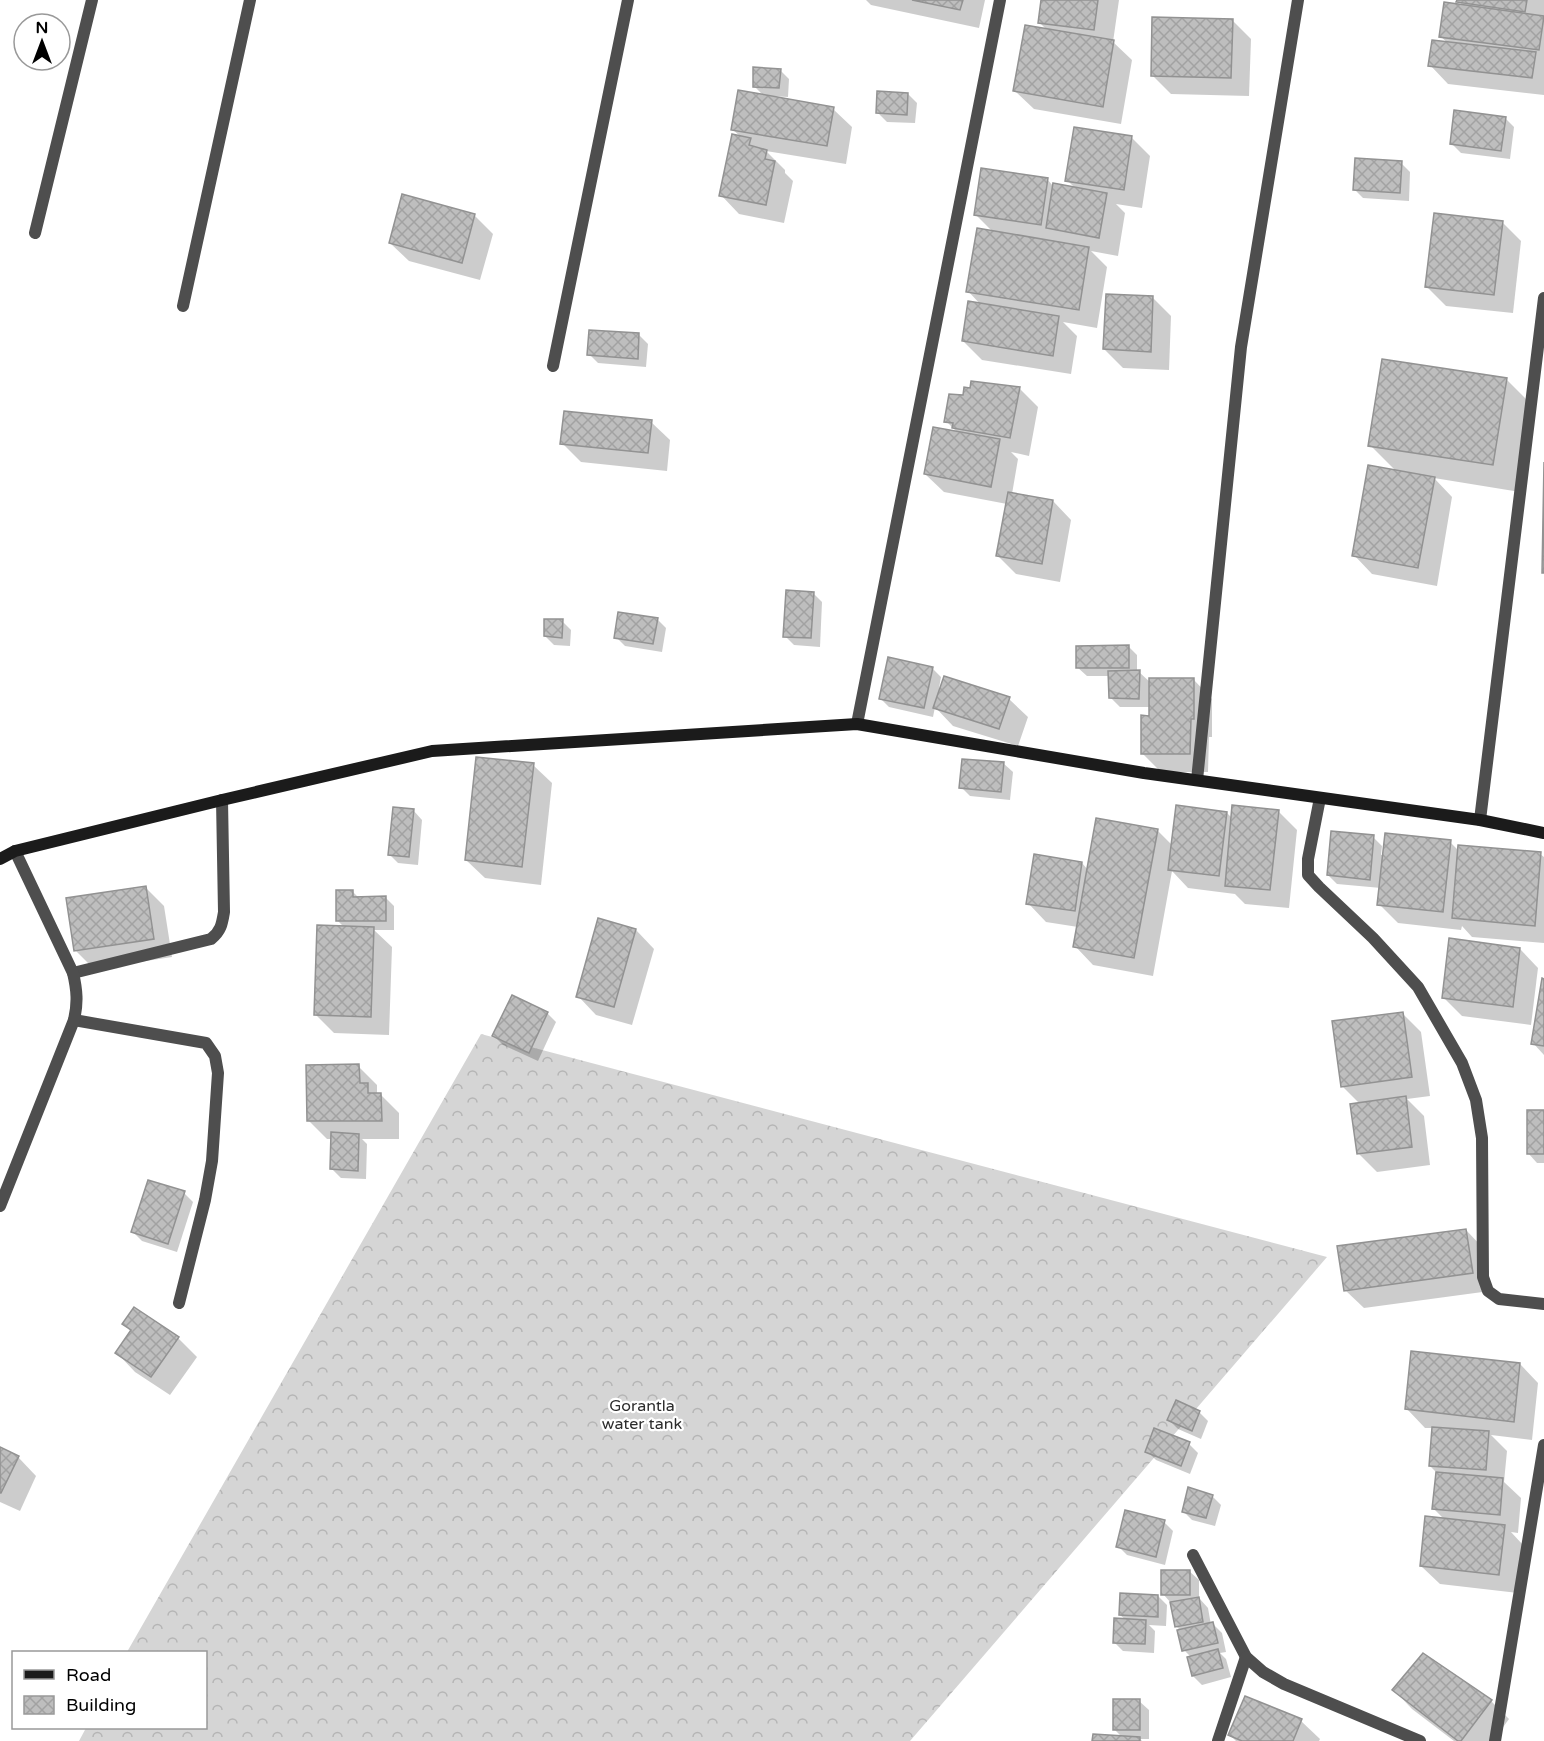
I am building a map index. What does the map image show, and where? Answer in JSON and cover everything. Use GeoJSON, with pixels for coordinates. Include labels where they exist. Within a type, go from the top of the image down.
{"type":"FeatureCollection","features":[{"type":"Feature","properties":{"kind":"street"},"geometry":{"type":"LineString","coordinates":[[35,234],[92,0]]}},
{"type":"Feature","properties":{"kind":"street"},"geometry":{"type":"LineString","coordinates":[[183,306],[250,0]]}},
{"type":"Feature","properties":{"kind":"street"},"geometry":{"type":"LineString","coordinates":[[553,366],[628,0]]}},
{"type":"Feature","properties":{"kind":"street"},"geometry":{"type":"LineString","coordinates":[[857,724],[1000,0]]}},
{"type":"Feature","properties":{"kind":"street"},"geometry":{"type":"LineString","coordinates":[[1197,780],[1241,347],[1298,0]]}},
{"type":"Feature","properties":{"kind":"street"},"geometry":{"type":"LineString","coordinates":[[1480,820],[1544,298]]}},
{"type":"Feature","properties":{"kind":"street"},"geometry":{"type":"LineString","coordinates":[[0,860],[15,851],[432,751],[857,724],[1144,773],[1480,820],[1544,833]]}},
{"type":"Feature","properties":{"kind":"street"},"geometry":{"type":"LineString","coordinates":[[1320,798],[1308,859],[1308,875],[1373,938],[1418,987],[1462,1063],[1476,1100],[1482,1138],[1483,1277],[1488,1290],[1499,1299],[1544,1304]]}},
{"type":"Feature","properties":{"kind":"street"},"geometry":{"type":"LineString","coordinates":[[73,973],[211,939],[218,933],[222,926],[224,912],[222,800]]}},
{"type":"Feature","properties":{"kind":"street"},"geometry":{"type":"LineString","coordinates":[[0,1206],[74,1020],[77,1005],[73,973],[15,851]]}},
{"type":"Feature","properties":{"kind":"street"},"geometry":{"type":"LineString","coordinates":[[74,1020],[206,1043],[215,1056],[218,1073],[212,1161],[205,1200],[179,1303]]}},
{"type":"Feature","properties":{"kind":"street"},"geometry":{"type":"LineString","coordinates":[[1495,1741],[1544,1446]]}},
{"type":"Feature","properties":{"kind":"street"},"geometry":{"type":"LineString","coordinates":[[1193,1555],[1246,1657],[1263,1672],[1284,1684],[1420,1741]]}},
{"type":"Feature","properties":{"kind":"street"},"geometry":{"type":"LineString","coordinates":[[1218,1741],[1246,1657]]}},
{"type":"Feature","properties":{"kind":"green space","name":"Gorantla water tank"},"geometry":{"type":"Polygon","coordinates":[[[481,1034],[1327,1257],[910,1741],[79,1741],[85,1729],[207,1729],[207,1651],[128,1651],[481,1034]]]}},
{"type":"Feature","properties":{"kind":"building"},"geometry":{"type":"Polygon","coordinates":[[[912,0],[963,0],[960,10],[912,0]]]}},
{"type":"Feature","properties":{"kind":"building"},"geometry":{"type":"Polygon","coordinates":[[[1041,0],[1098,0],[1094,30],[1038,23],[1041,0]]]}},
{"type":"Feature","properties":{"kind":"building"},"geometry":{"type":"Polygon","coordinates":[[[1457,0],[1527,0],[1525,12],[1456,2],[1457,0]]]}},
{"type":"Feature","properties":{"kind":"building"},"geometry":{"type":"Polygon","coordinates":[[[1444,2],[1544,16],[1539,50],[1439,37],[1444,2]]]}},
{"type":"Feature","properties":{"kind":"building"},"geometry":{"type":"Polygon","coordinates":[[[1152,17],[1233,19],[1231,78],[1151,76],[1152,17]]]}},
{"type":"Feature","properties":{"kind":"building"},"geometry":{"type":"Polygon","coordinates":[[[1025,25],[1114,40],[1103,107],[1013,91],[1025,25]]]}},
{"type":"Feature","properties":{"kind":"building"},"geometry":{"type":"Polygon","coordinates":[[[1432,40],[1536,52],[1532,78],[1428,66],[1432,40]]]}},
{"type":"Feature","properties":{"kind":"building"},"geometry":{"type":"Polygon","coordinates":[[[753,67],[781,69],[779,88],[753,87],[753,67]]]}},
{"type":"Feature","properties":{"kind":"building"},"geometry":{"type":"Polygon","coordinates":[[[738,90],[834,107],[827,146],[731,130],[738,90]]]}},
{"type":"Feature","properties":{"kind":"building"},"geometry":{"type":"Polygon","coordinates":[[[877,91],[908,93],[907,115],[876,113],[877,91]]]}},
{"type":"Feature","properties":{"kind":"building"},"geometry":{"type":"Polygon","coordinates":[[[1454,110],[1506,117],[1501,151],[1450,144],[1454,110]]]}},
{"type":"Feature","properties":{"kind":"building"},"geometry":{"type":"Polygon","coordinates":[[[1074,127],[1132,136],[1124,190],[1065,181],[1074,127]]]}},
{"type":"Feature","properties":{"kind":"building"},"geometry":{"type":"Polygon","coordinates":[[[732,134],[751,138],[749,145],[767,150],[765,159],[775,161],[766,205],[719,196],[732,134]]]}},
{"type":"Feature","properties":{"kind":"building"},"geometry":{"type":"Polygon","coordinates":[[[1355,158],[1402,161],[1400,193],[1353,190],[1355,158]]]}},
{"type":"Feature","properties":{"kind":"building"},"geometry":{"type":"Polygon","coordinates":[[[981,168],[1048,178],[1041,225],[974,215],[981,168]]]}},
{"type":"Feature","properties":{"kind":"building"},"geometry":{"type":"Polygon","coordinates":[[[1053,183],[1107,193],[1099,238],[1046,228],[1053,183]]]}},
{"type":"Feature","properties":{"kind":"building"},"geometry":{"type":"Polygon","coordinates":[[[402,194],[475,214],[462,263],[389,243],[402,194]]]}},
{"type":"Feature","properties":{"kind":"building"},"geometry":{"type":"Polygon","coordinates":[[[1434,213],[1503,221],[1494,295],[1425,287],[1434,213]]]}},
{"type":"Feature","properties":{"kind":"building"},"geometry":{"type":"Polygon","coordinates":[[[977,228],[1089,247],[1079,310],[966,292],[977,228]]]}},
{"type":"Feature","properties":{"kind":"building"},"geometry":{"type":"Polygon","coordinates":[[[1106,294],[1153,296],[1151,352],[1103,349],[1106,294]]]}},
{"type":"Feature","properties":{"kind":"building"},"geometry":{"type":"Polygon","coordinates":[[[968,301],[1059,316],[1053,356],[962,341],[968,301]]]}},
{"type":"Feature","properties":{"kind":"building"},"geometry":{"type":"Polygon","coordinates":[[[589,330],[639,333],[638,359],[587,355],[589,330]]]}},
{"type":"Feature","properties":{"kind":"building"},"geometry":{"type":"Polygon","coordinates":[[[1382,359],[1507,378],[1493,465],[1368,446],[1382,359]]]}},
{"type":"Feature","properties":{"kind":"building"},"geometry":{"type":"Polygon","coordinates":[[[971,381],[1020,387],[1010,438],[952,428],[953,423],[944,422],[949,394],[963,395],[964,387],[970,388],[971,381]]]}},
{"type":"Feature","properties":{"kind":"building"},"geometry":{"type":"Polygon","coordinates":[[[564,411],[652,420],[648,453],[560,444],[564,411]]]}},
{"type":"Feature","properties":{"kind":"building"},"geometry":{"type":"Polygon","coordinates":[[[933,427],[1000,439],[991,487],[924,474],[933,427]]]}},
{"type":"Feature","properties":{"kind":"building"},"geometry":{"type":"Polygon","coordinates":[[[1544,462],[1544,573],[1542,573],[1544,462]]]}},
{"type":"Feature","properties":{"kind":"building"},"geometry":{"type":"Polygon","coordinates":[[[1368,465],[1435,477],[1418,568],[1352,556],[1368,465]]]}},
{"type":"Feature","properties":{"kind":"building"},"geometry":{"type":"Polygon","coordinates":[[[1008,492],[1053,500],[1042,564],[996,556],[1008,492]]]}},
{"type":"Feature","properties":{"kind":"building"},"geometry":{"type":"Polygon","coordinates":[[[786,590],[814,592],[811,638],[783,637],[786,590]]]}},
{"type":"Feature","properties":{"kind":"building"},"geometry":{"type":"Polygon","coordinates":[[[618,612],[658,618],[653,644],[614,638],[618,612]]]}},
{"type":"Feature","properties":{"kind":"building"},"geometry":{"type":"Polygon","coordinates":[[[544,619],[563,619],[562,638],[544,636],[544,619]]]}},
{"type":"Feature","properties":{"kind":"building"},"geometry":{"type":"Polygon","coordinates":[[[1129,645],[1129,668],[1076,668],[1076,646],[1129,645]]]}},
{"type":"Feature","properties":{"kind":"building"},"geometry":{"type":"Polygon","coordinates":[[[888,657],[933,667],[924,708],[879,699],[888,657]]]}},
{"type":"Feature","properties":{"kind":"building"},"geometry":{"type":"Polygon","coordinates":[[[1140,670],[1139,699],[1109,698],[1108,671],[1140,670]]]}},
{"type":"Feature","properties":{"kind":"building"},"geometry":{"type":"Polygon","coordinates":[[[944,676],[1010,697],[999,729],[933,708],[944,676]]]}},
{"type":"Feature","properties":{"kind":"building"},"geometry":{"type":"Polygon","coordinates":[[[1149,678],[1194,678],[1194,719],[1191,719],[1190,754],[1141,754],[1141,715],[1149,716],[1149,678]]]}},
{"type":"Feature","properties":{"kind":"building"},"geometry":{"type":"Polygon","coordinates":[[[476,757],[534,763],[522,867],[465,860],[476,757]]]}},
{"type":"Feature","properties":{"kind":"building"},"geometry":{"type":"Polygon","coordinates":[[[962,759],[1004,762],[1001,792],[959,788],[962,759]]]}},
{"type":"Feature","properties":{"kind":"building"},"geometry":{"type":"Polygon","coordinates":[[[1176,805],[1227,812],[1219,876],[1168,870],[1176,805]]]}},
{"type":"Feature","properties":{"kind":"building"},"geometry":{"type":"Polygon","coordinates":[[[1232,805],[1279,810],[1270,890],[1225,886],[1232,805]]]}},
{"type":"Feature","properties":{"kind":"building"},"geometry":{"type":"Polygon","coordinates":[[[393,807],[414,809],[409,857],[388,855],[393,807]]]}},
{"type":"Feature","properties":{"kind":"building"},"geometry":{"type":"Polygon","coordinates":[[[1096,818],[1158,829],[1134,958],[1073,947],[1096,818]]]}},
{"type":"Feature","properties":{"kind":"building"},"geometry":{"type":"Polygon","coordinates":[[[1331,831],[1374,835],[1370,880],[1327,875],[1331,831]]]}},
{"type":"Feature","properties":{"kind":"building"},"geometry":{"type":"Polygon","coordinates":[[[1385,833],[1451,840],[1443,912],[1377,905],[1385,833]]]}},
{"type":"Feature","properties":{"kind":"building"},"geometry":{"type":"Polygon","coordinates":[[[1458,845],[1541,852],[1535,926],[1452,918],[1458,845]]]}},
{"type":"Feature","properties":{"kind":"building"},"geometry":{"type":"Polygon","coordinates":[[[1034,854],[1082,862],[1075,911],[1026,904],[1034,854]]]}},
{"type":"Feature","properties":{"kind":"building"},"geometry":{"type":"Polygon","coordinates":[[[146,886],[154,939],[74,951],[66,898],[146,886]]]}},
{"type":"Feature","properties":{"kind":"building"},"geometry":{"type":"Polygon","coordinates":[[[336,890],[353,890],[353,897],[386,896],[386,921],[336,921],[336,890]]]}},
{"type":"Feature","properties":{"kind":"building"},"geometry":{"type":"Polygon","coordinates":[[[598,918],[636,929],[614,1007],[576,997],[598,918]]]}},
{"type":"Feature","properties":{"kind":"building"},"geometry":{"type":"Polygon","coordinates":[[[317,925],[374,927],[371,1017],[314,1015],[317,925]]]}},
{"type":"Feature","properties":{"kind":"building"},"geometry":{"type":"Polygon","coordinates":[[[1449,938],[1520,948],[1513,1007],[1442,998],[1449,938]]]}},
{"type":"Feature","properties":{"kind":"building"},"geometry":{"type":"Polygon","coordinates":[[[1542,978],[1544,979],[1544,1046],[1531,1044],[1542,978]]]}},
{"type":"Feature","properties":{"kind":"building"},"geometry":{"type":"Polygon","coordinates":[[[512,995],[548,1012],[529,1053],[492,1036],[512,995]]]}},
{"type":"Feature","properties":{"kind":"building"},"geometry":{"type":"Polygon","coordinates":[[[1403,1012],[1412,1077],[1341,1087],[1332,1021],[1403,1012]]]}},
{"type":"Feature","properties":{"kind":"building"},"geometry":{"type":"Polygon","coordinates":[[[359,1064],[360,1083],[368,1083],[368,1093],[381,1093],[382,1121],[307,1121],[306,1065],[359,1064]]]}},
{"type":"Feature","properties":{"kind":"building"},"geometry":{"type":"Polygon","coordinates":[[[1406,1096],[1412,1147],[1357,1154],[1350,1104],[1406,1096]]]}},
{"type":"Feature","properties":{"kind":"building"},"geometry":{"type":"Polygon","coordinates":[[[1527,1110],[1544,1110],[1544,1154],[1527,1154],[1527,1110]]]}},
{"type":"Feature","properties":{"kind":"building"},"geometry":{"type":"Polygon","coordinates":[[[331,1132],[359,1134],[358,1171],[330,1169],[331,1132]]]}},
{"type":"Feature","properties":{"kind":"building"},"geometry":{"type":"Polygon","coordinates":[[[148,1180],[185,1191],[168,1244],[131,1232],[148,1180]]]}},
{"type":"Feature","properties":{"kind":"building"},"geometry":{"type":"Polygon","coordinates":[[[1466,1229],[1473,1273],[1344,1291],[1337,1246],[1466,1229]]]}},
{"type":"Feature","properties":{"kind":"building"},"geometry":{"type":"Polygon","coordinates":[[[134,1307],[179,1337],[151,1377],[115,1353],[131,1330],[122,1324],[134,1307]]]}},
{"type":"Feature","properties":{"kind":"building"},"geometry":{"type":"Polygon","coordinates":[[[1411,1351],[1520,1363],[1514,1422],[1405,1409],[1411,1351]]]}},
{"type":"Feature","properties":{"kind":"building"},"geometry":{"type":"Polygon","coordinates":[[[1176,1400],[1200,1411],[1192,1431],[1167,1420],[1176,1400]]]}},
{"type":"Feature","properties":{"kind":"building"},"geometry":{"type":"Polygon","coordinates":[[[1432,1427],[1489,1431],[1486,1470],[1429,1466],[1432,1427]]]}},
{"type":"Feature","properties":{"kind":"building"},"geometry":{"type":"Polygon","coordinates":[[[1154,1428],[1190,1442],[1181,1466],[1145,1452],[1154,1428]]]}},
{"type":"Feature","properties":{"kind":"building"},"geometry":{"type":"Polygon","coordinates":[[[0,1447],[19,1456],[1,1493],[0,1493],[0,1447]]]}},
{"type":"Feature","properties":{"kind":"building"},"geometry":{"type":"Polygon","coordinates":[[[1436,1472],[1503,1478],[1500,1515],[1432,1509],[1436,1472]]]}},
{"type":"Feature","properties":{"kind":"building"},"geometry":{"type":"Polygon","coordinates":[[[1188,1487],[1213,1495],[1206,1518],[1182,1512],[1188,1487]]]}},
{"type":"Feature","properties":{"kind":"building"},"geometry":{"type":"Polygon","coordinates":[[[1125,1510],[1165,1520],[1156,1557],[1116,1547],[1125,1510]]]}},
{"type":"Feature","properties":{"kind":"building"},"geometry":{"type":"Polygon","coordinates":[[[1425,1516],[1505,1525],[1499,1575],[1420,1566],[1425,1516]]]}},
{"type":"Feature","properties":{"kind":"building"},"geometry":{"type":"Polygon","coordinates":[[[1161,1570],[1190,1570],[1190,1595],[1161,1595],[1161,1570]]]}},
{"type":"Feature","properties":{"kind":"building"},"geometry":{"type":"Polygon","coordinates":[[[1120,1593],[1158,1595],[1158,1617],[1119,1615],[1120,1593]]]}},
{"type":"Feature","properties":{"kind":"building"},"geometry":{"type":"Polygon","coordinates":[[[1199,1597],[1203,1622],[1175,1627],[1170,1602],[1199,1597]]]}},
{"type":"Feature","properties":{"kind":"building"},"geometry":{"type":"Polygon","coordinates":[[[1114,1618],[1146,1620],[1145,1644],[1113,1643],[1114,1618]]]}},
{"type":"Feature","properties":{"kind":"building"},"geometry":{"type":"Polygon","coordinates":[[[1213,1622],[1218,1643],[1182,1651],[1177,1630],[1213,1622]]]}},
{"type":"Feature","properties":{"kind":"building"},"geometry":{"type":"Polygon","coordinates":[[[1218,1649],[1223,1668],[1192,1676],[1187,1657],[1218,1649]]]}},
{"type":"Feature","properties":{"kind":"building"},"geometry":{"type":"Polygon","coordinates":[[[1423,1653],[1492,1700],[1461,1741],[1392,1690],[1423,1653]]]}},
{"type":"Feature","properties":{"kind":"building"},"geometry":{"type":"Polygon","coordinates":[[[1245,1696],[1302,1719],[1293,1741],[1242,1741],[1228,1735],[1245,1696]]]}},
{"type":"Feature","properties":{"kind":"building"},"geometry":{"type":"Polygon","coordinates":[[[1113,1699],[1140,1699],[1140,1730],[1113,1730],[1113,1699]]]}},
{"type":"Feature","properties":{"kind":"building"},"geometry":{"type":"Polygon","coordinates":[[[1093,1734],[1140,1737],[1140,1741],[1092,1741],[1093,1734]]]}}]}
